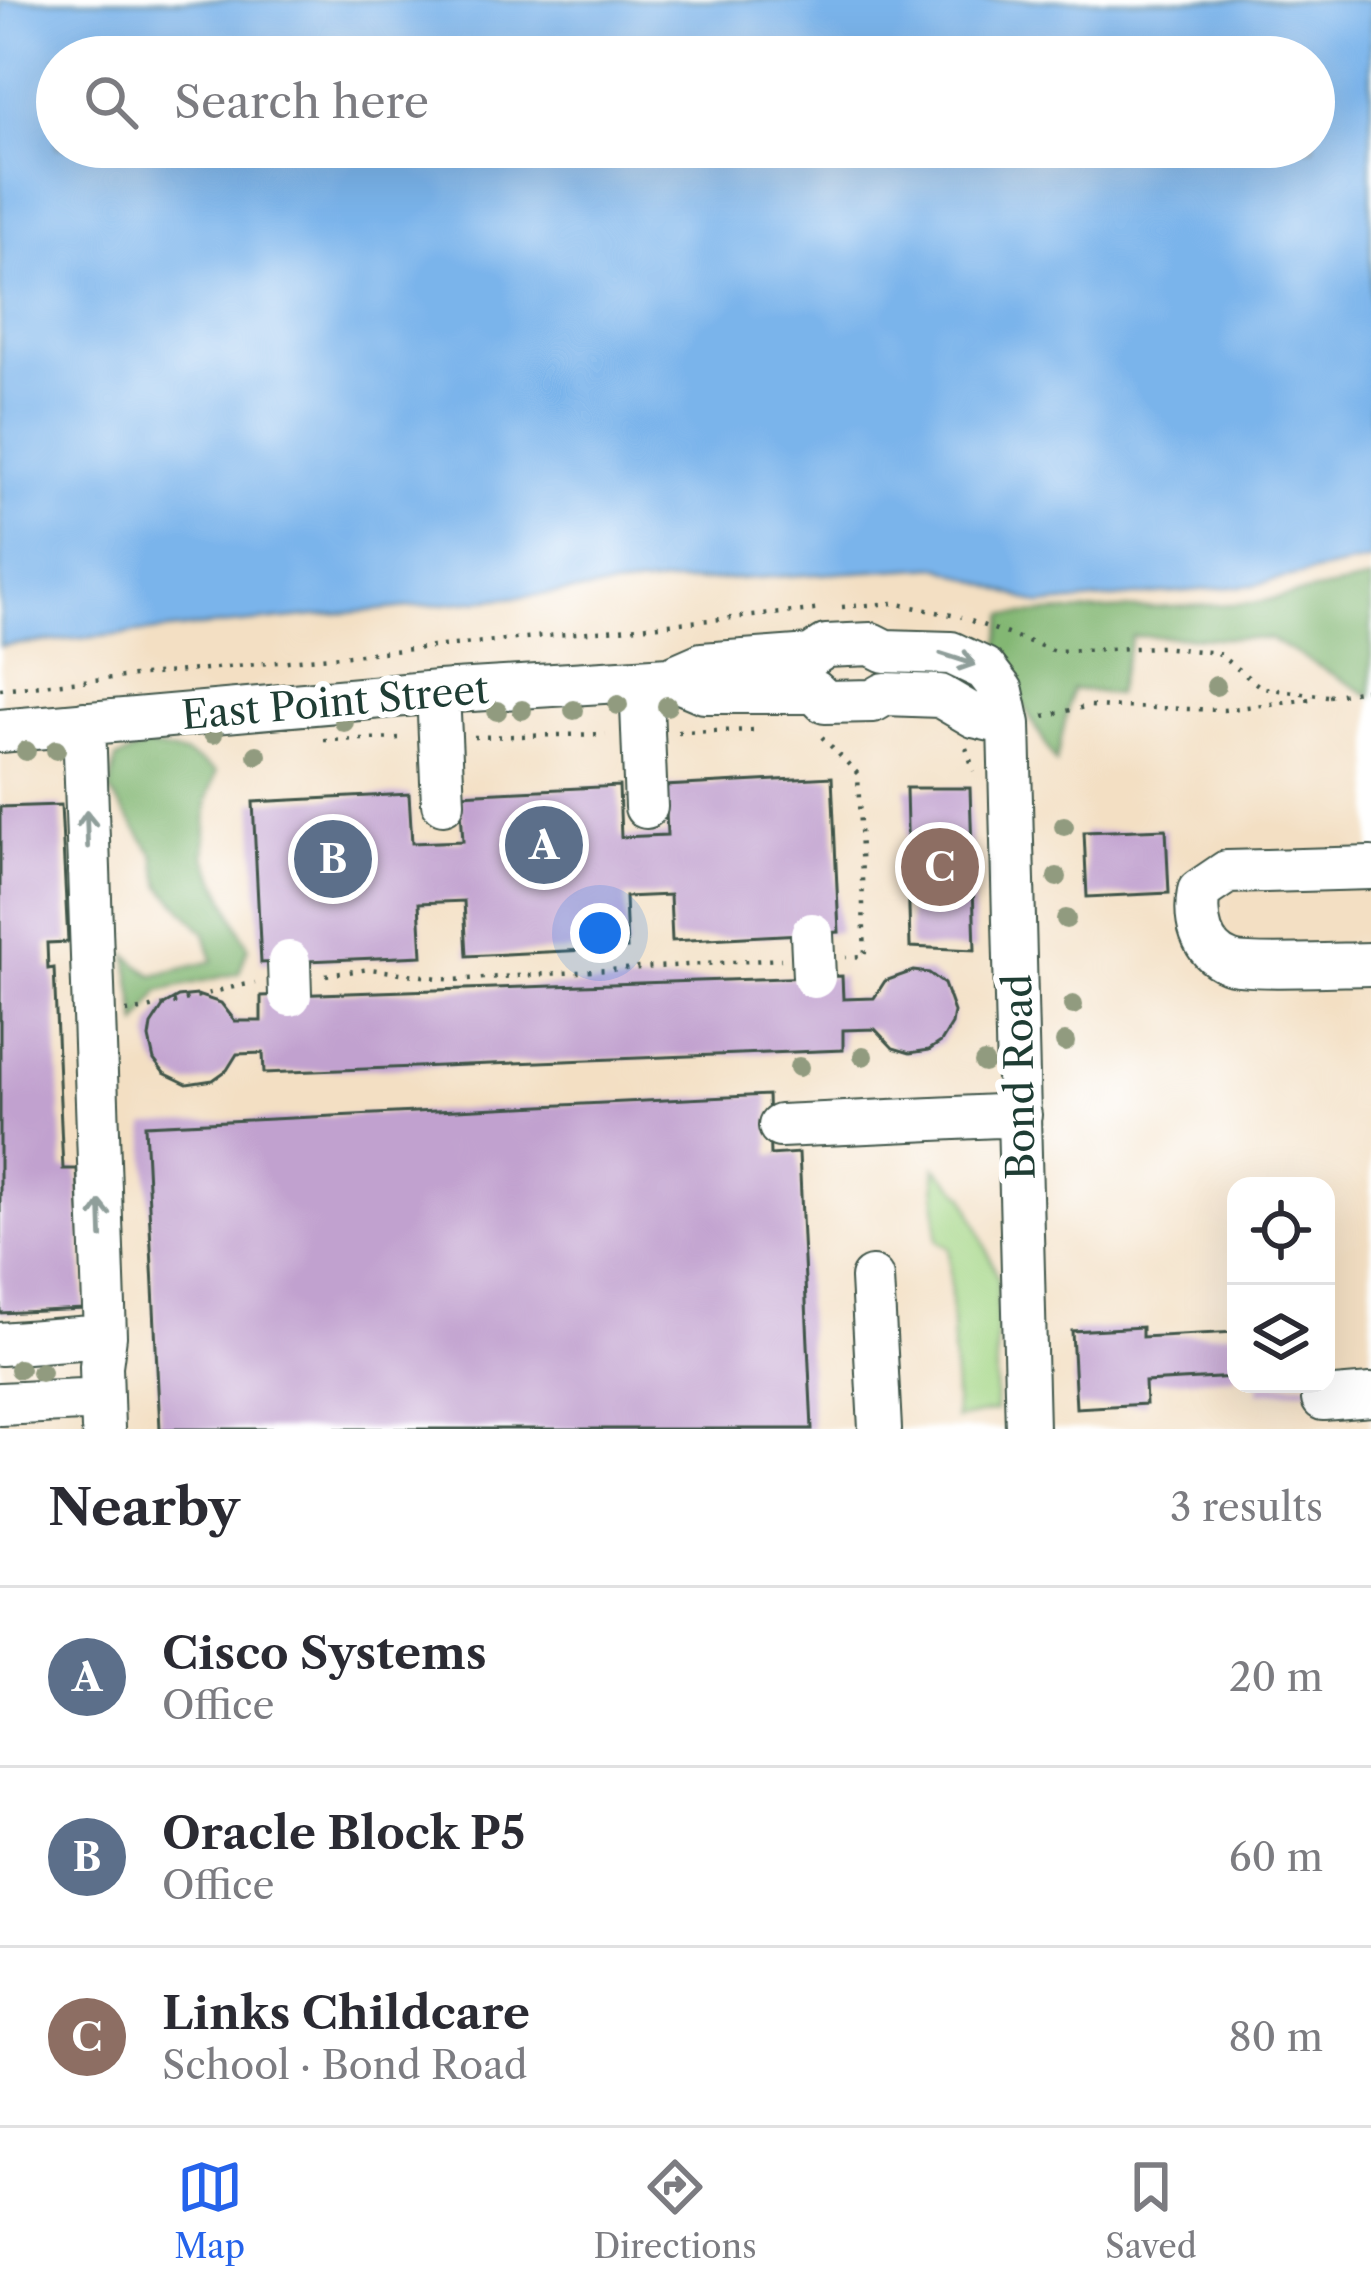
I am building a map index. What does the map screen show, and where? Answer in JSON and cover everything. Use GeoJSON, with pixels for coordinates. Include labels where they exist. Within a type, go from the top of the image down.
{"type":"FeatureCollection","features":[{"type":"Feature","properties":{"kind":"street"},"geometry":{"type":"LineString","coordinates":[[872,644],[885,651],[951,653],[985,668],[1002,692],[1009,724],[974,716],[940,696],[885,694],[873,701],[824,702],[803,680],[826,646],[872,644]]}},
{"type":"Feature","properties":{"kind":"street","name":"East Point Street"},"geometry":{"type":"LineString","coordinates":[[0,731],[438,692],[655,679],[702,664],[803,680]]}},
{"type":"Feature","properties":{"kind":"street"},"geometry":{"type":"LineString","coordinates":[[646,806],[655,679]]}},
{"type":"Feature","properties":{"kind":"street"},"geometry":{"type":"LineString","coordinates":[[438,692],[443,803]]}},
{"type":"Feature","properties":{"kind":"street"},"geometry":{"type":"LineString","coordinates":[[0,1404],[102,1414],[100,1366],[105,1336],[84,723]]}},
{"type":"Feature","properties":{"kind":"street","name":"Bond Road"},"geometry":{"type":"LineString","coordinates":[[1009,724],[1027,1429]]}},
{"type":"Feature","properties":{"kind":"street"},"geometry":{"type":"LineString","coordinates":[[1371,868],[1227,872],[1199,891],[1195,915],[1206,945],[1230,963],[1371,964]]}},
{"type":"Feature","properties":{"kind":"street"},"geometry":{"type":"LineString","coordinates":[[780,1126],[1020,1115]]}},
{"type":"Feature","properties":{"kind":"street"},"geometry":{"type":"LineString","coordinates":[[872,1278],[880,1429]]}},
{"type":"Feature","properties":{"kind":"street"},"geometry":{"type":"LineString","coordinates":[[0,1344],[105,1336]]}},
{"type":"Feature","properties":{"kind":"street"},"geometry":{"type":"LineString","coordinates":[[1323,1399],[1371,1395]]}},
{"type":"Feature","properties":{"kind":"path"},"geometry":{"type":"LineString","coordinates":[[94,1011],[171,1007],[212,991],[370,969],[452,980],[865,956],[857,774],[803,680]]}},
{"type":"Feature","properties":{"kind":"path"},"geometry":{"type":"LineString","coordinates":[[1009,724],[1089,706],[1223,710],[1371,689]]}},
{"type":"Feature","properties":{"kind":"green space"},"geometry":{"type":"Polygon","coordinates":[[[1371,580],[1371,696],[1270,639],[1132,636],[1116,694],[1072,689],[1056,762],[996,657],[1005,615],[1254,603],[1371,580]]]}},
{"type":"Feature","properties":{"kind":"green space"},"geometry":{"type":"Polygon","coordinates":[[[147,746],[188,755],[216,772],[207,801],[205,856],[248,947],[239,973],[159,991],[138,1024],[127,955],[153,976],[213,961],[205,933],[161,886],[154,855],[110,791],[116,759],[147,746]]]}},
{"type":"Feature","properties":{"kind":"green space"},"geometry":{"type":"Polygon","coordinates":[[[935,1167],[965,1196],[998,1278],[995,1411],[956,1419],[949,1248],[937,1240],[935,1167]]]}},
{"type":"Feature","properties":{"kind":"water"},"geometry":{"type":"Polygon","coordinates":[[[0,0],[1371,0],[1371,560],[1253,585],[1041,605],[939,567],[653,584],[0,646],[0,0]]]}},
{"type":"Feature","properties":{"kind":"building"},"geometry":{"type":"Polygon","coordinates":[[[832,777],[839,932],[672,941],[670,895],[625,897],[627,948],[467,956],[464,901],[419,903],[422,956],[261,963],[253,802],[409,794],[412,843],[463,841],[460,794],[619,786],[621,837],[667,835],[665,786],[832,777]]]}},
{"type":"Feature","properties":{"kind":"building"},"geometry":{"type":"Polygon","coordinates":[[[906,788],[970,788],[975,950],[910,947],[906,788]]]}},
{"type":"Feature","properties":{"kind":"building"},"geometry":{"type":"Polygon","coordinates":[[[61,805],[68,942],[47,943],[48,969],[54,968],[63,1169],[77,1169],[84,1309],[0,1313],[0,807],[61,805]]]}},
{"type":"Feature","properties":{"kind":"building"},"geometry":{"type":"Polygon","coordinates":[[[1166,829],[1169,893],[1087,897],[1084,832],[1166,829]]]}},
{"type":"Feature","properties":{"kind":"building"},"geometry":{"type":"Polygon","coordinates":[[[913,971],[929,973],[944,984],[954,1012],[941,1042],[910,1053],[893,1048],[875,1029],[843,1030],[843,1050],[264,1073],[263,1053],[237,1054],[213,1080],[187,1084],[164,1073],[154,1060],[149,1038],[164,1005],[197,995],[221,1003],[235,1021],[261,1021],[261,996],[842,976],[843,999],[874,998],[885,981],[913,971]]]}},
{"type":"Feature","properties":{"kind":"building"},"geometry":{"type":"Polygon","coordinates":[[[768,1095],[770,1155],[799,1153],[812,1429],[160,1429],[145,1125],[768,1095]]]}},
{"type":"Feature","properties":{"kind":"building"},"geometry":{"type":"Polygon","coordinates":[[[1142,1327],[1142,1337],[1227,1332],[1227,1377],[1145,1382],[1146,1404],[1076,1408],[1072,1331],[1142,1327]]]}},
{"type":"Feature","properties":{"kind":"place","name":"Cisco Systems"},"geometry":{"type":"Point","coordinates":[544,845]}},
{"type":"Feature","properties":{"kind":"place","name":"Oracle Block P5"},"geometry":{"type":"Point","coordinates":[333,859]}},
{"type":"Feature","properties":{"kind":"place","name":"Links Childcare"},"geometry":{"type":"Point","coordinates":[940,867]}}]}
